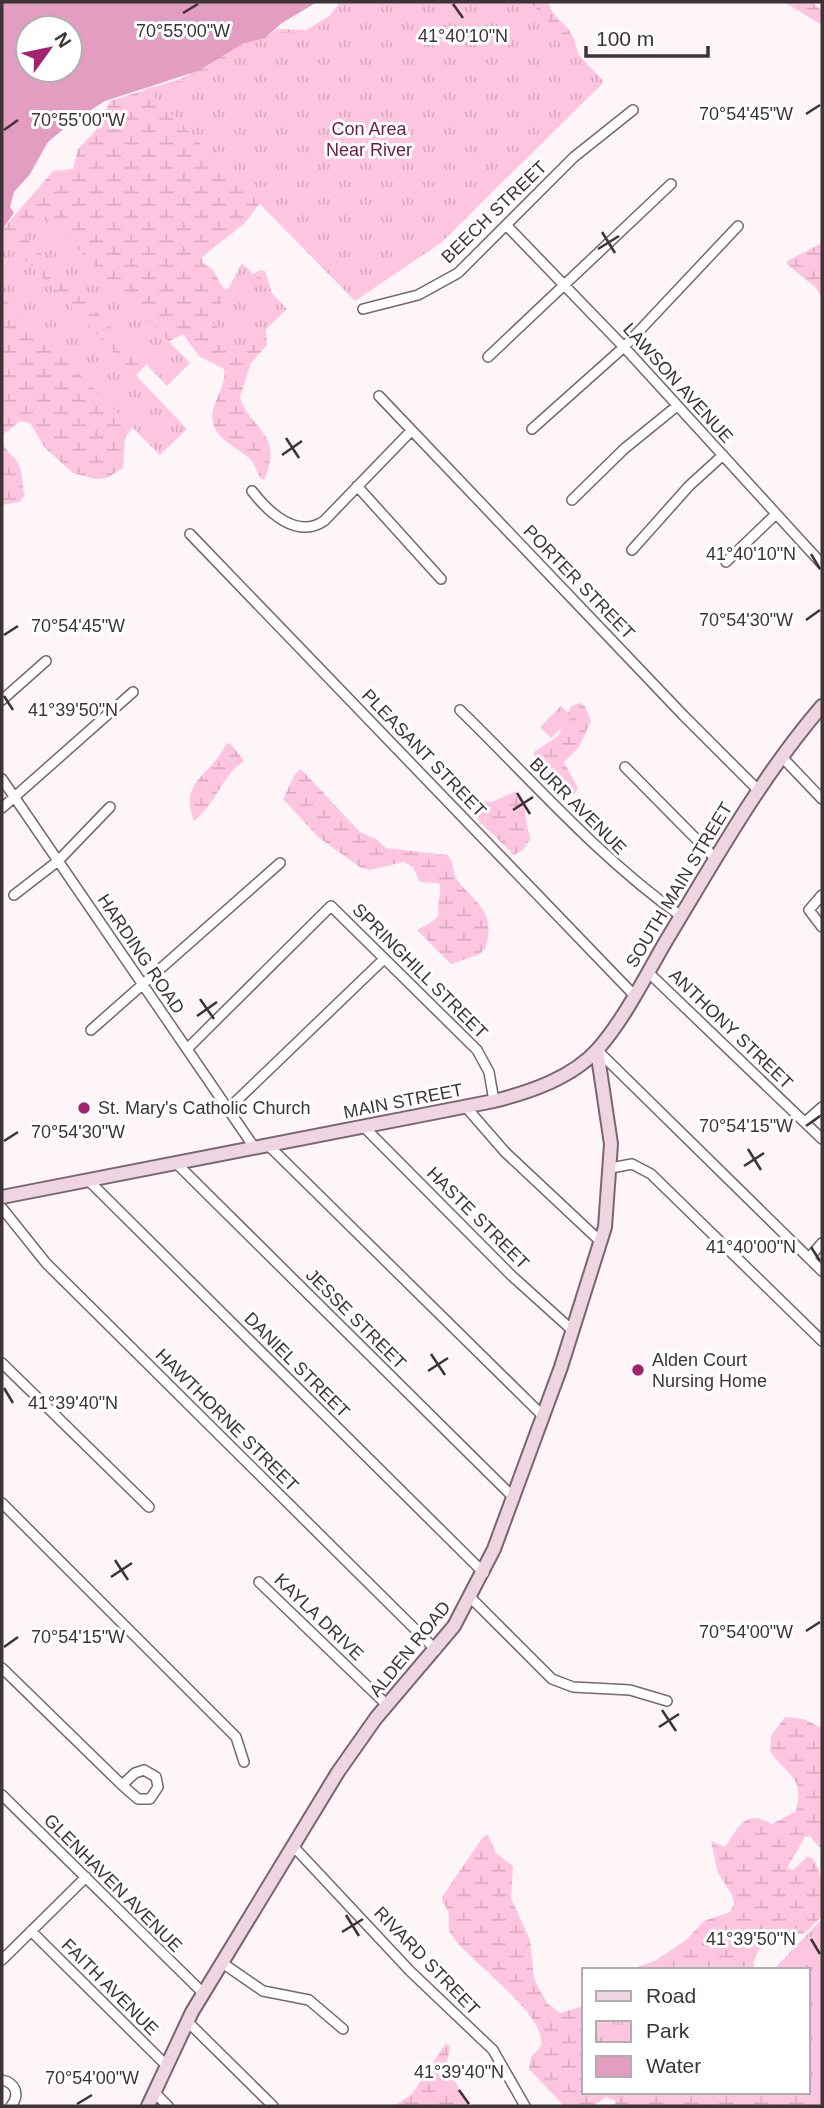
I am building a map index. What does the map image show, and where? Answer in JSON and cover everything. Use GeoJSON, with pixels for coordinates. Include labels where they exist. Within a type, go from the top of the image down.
{"type":"FeatureCollection","features":[{"type":"Feature","properties":{"kind":"main road","name":"SOUTH MAIN STREET"},"geometry":{"type":"LineString","coordinates":[[561,1076],[597,1050],[634,995],[757,789],[822,706]]}},
{"type":"Feature","properties":{"kind":"main road","name":"ALDEN ROAD"},"geometry":{"type":"LineString","coordinates":[[148,2106],[187,2021],[203,1993],[347,1758],[387,1705],[436,1650],[471,1598],[484,1573],[543,1416],[601,1242],[608,1212],[610,1132],[597,1050]]}},
{"type":"Feature","properties":{"kind":"main road","name":"MAIN STREET"},"geometry":{"type":"LineString","coordinates":[[2,1199],[494,1101],[561,1076]]}},
{"type":"Feature","properties":{"kind":"street","name":"BEECH STREET"},"geometry":{"type":"LineString","coordinates":[[363,309],[418,295],[458,273],[566,165],[633,110]]}},
{"type":"Feature","properties":{"kind":"street"},"geometry":{"type":"LineString","coordinates":[[488,357],[671,184]]}},
{"type":"Feature","properties":{"kind":"street","name":"LAWSON AVENUE"},"geometry":{"type":"LineString","coordinates":[[507,226],[624,346],[822,564]]}},
{"type":"Feature","properties":{"kind":"street"},"geometry":{"type":"LineString","coordinates":[[532,429],[624,346],[738,226]]}},
{"type":"Feature","properties":{"kind":"street","name":"PORTER STREET"},"geometry":{"type":"LineString","coordinates":[[379,396],[757,789]]}},
{"type":"Feature","properties":{"kind":"street"},"geometry":{"type":"LineString","coordinates":[[572,500],[624,449],[677,407]]}},
{"type":"Feature","properties":{"kind":"street"},"geometry":{"type":"LineString","coordinates":[[252,491],[269,511],[283,520],[298,527],[314,527],[411,431]]}},
{"type":"Feature","properties":{"kind":"street"},"geometry":{"type":"LineString","coordinates":[[632,550],[689,485],[723,455]]}},
{"type":"Feature","properties":{"kind":"street"},"geometry":{"type":"LineString","coordinates":[[357,486],[440,579]]}},
{"type":"Feature","properties":{"kind":"street"},"geometry":{"type":"LineString","coordinates":[[726,562],[776,514]]}},
{"type":"Feature","properties":{"kind":"street","name":"PLEASANT STREET"},"geometry":{"type":"LineString","coordinates":[[190,534],[634,995]]}},
{"type":"Feature","properties":{"kind":"street"},"geometry":{"type":"LineString","coordinates":[[2,700],[46,661]]}},
{"type":"Feature","properties":{"kind":"street"},"geometry":{"type":"LineString","coordinates":[[2,808],[133,692]]}},
{"type":"Feature","properties":{"kind":"street","name":"BURR AVENUE"},"geometry":{"type":"LineString","coordinates":[[460,710],[597,849],[637,884],[681,916]]}},
{"type":"Feature","properties":{"kind":"street"},"geometry":{"type":"LineString","coordinates":[[781,756],[822,799]]}},
{"type":"Feature","properties":{"kind":"street"},"geometry":{"type":"LineString","coordinates":[[625,766],[716,859]]}},
{"type":"Feature","properties":{"kind":"street","name":"HARDING ROAD"},"geometry":{"type":"LineString","coordinates":[[2,779],[254,1147]]}},
{"type":"Feature","properties":{"kind":"street"},"geometry":{"type":"LineString","coordinates":[[14,895],[58,861],[110,807]]}},
{"type":"Feature","properties":{"kind":"street"},"geometry":{"type":"LineString","coordinates":[[91,1030],[280,863]]}},
{"type":"Feature","properties":{"kind":"street"},"geometry":{"type":"LineString","coordinates":[[822,895],[809,910],[822,928]]}},
{"type":"Feature","properties":{"kind":"street","name":"SPRINGHILL STREET"},"geometry":{"type":"LineString","coordinates":[[187,1049],[331,906],[484,1059],[494,1101]]}},
{"type":"Feature","properties":{"kind":"street"},"geometry":{"type":"LineString","coordinates":[[228,1110],[384,959]]}},
{"type":"Feature","properties":{"kind":"street","name":"ANTHONY STREET"},"geometry":{"type":"LineString","coordinates":[[648,972],[822,1139]]}},
{"type":"Feature","properties":{"kind":"street"},"geometry":{"type":"LineString","coordinates":[[597,1050],[822,1271]]}},
{"type":"Feature","properties":{"kind":"street"},"geometry":{"type":"LineString","coordinates":[[465,1106],[505,1152],[601,1242]]}},
{"type":"Feature","properties":{"kind":"street"},"geometry":{"type":"LineString","coordinates":[[805,1122],[822,1107]]}},
{"type":"Feature","properties":{"kind":"street","name":"HASTE STREET"},"geometry":{"type":"LineString","coordinates":[[364,1127],[512,1276],[572,1329]]}},
{"type":"Feature","properties":{"kind":"street"},"geometry":{"type":"LineString","coordinates":[[268,1145],[543,1416]]}},
{"type":"Feature","properties":{"kind":"street","name":"JESSE STREET"},"geometry":{"type":"LineString","coordinates":[[176,1163],[514,1498]]}},
{"type":"Feature","properties":{"kind":"street"},"geometry":{"type":"LineString","coordinates":[[611,1168],[632,1164],[651,1174],[822,1342]]}},
{"type":"Feature","properties":{"kind":"street","name":"DANIEL STREET"},"geometry":{"type":"LineString","coordinates":[[88,1180],[484,1573]]}},
{"type":"Feature","properties":{"kind":"street","name":"HAWTHORNE STREET"},"geometry":{"type":"LineString","coordinates":[[2,1199],[46,1263],[436,1650]]}},
{"type":"Feature","properties":{"kind":"street"},"geometry":{"type":"LineString","coordinates":[[808,1258],[822,1244]]}},
{"type":"Feature","properties":{"kind":"street"},"geometry":{"type":"LineString","coordinates":[[2,1363],[149,1507]]}},
{"type":"Feature","properties":{"kind":"street"},"geometry":{"type":"LineString","coordinates":[[2,1503],[236,1737],[244,1762]]}},
{"type":"Feature","properties":{"kind":"street","name":"KAYLA DRIVE"},"geometry":{"type":"LineString","coordinates":[[259,1582],[387,1705]]}},
{"type":"Feature","properties":{"kind":"street"},"geometry":{"type":"LineString","coordinates":[[471,1598],[552,1679],[573,1687],[630,1690],[667,1701]]}},
{"type":"Feature","properties":{"kind":"street"},"geometry":{"type":"LineString","coordinates":[[2,1668],[122,1785]]}},
{"type":"Feature","properties":{"kind":"street","name":"GLENHAVEN AVENUE"},"geometry":{"type":"LineString","coordinates":[[2,1795],[203,1993]]}},
{"type":"Feature","properties":{"kind":"street","name":"RIVARD STREET"},"geometry":{"type":"LineString","coordinates":[[293,1846],[410,1971],[493,2050],[525,2106]]}},
{"type":"Feature","properties":{"kind":"street"},"geometry":{"type":"LineString","coordinates":[[2,1960],[86,1878]]}},
{"type":"Feature","properties":{"kind":"street","name":"FAITH AVENUE"},"geometry":{"type":"LineString","coordinates":[[31,1931],[166,2065]]}},
{"type":"Feature","properties":{"kind":"street"},"geometry":{"type":"LineString","coordinates":[[221,1962],[263,1992],[309,2000],[343,2029]]}},
{"type":"Feature","properties":{"kind":"street"},"geometry":{"type":"LineString","coordinates":[[187,2021],[273,2106]]}},
{"type":"Feature","properties":{"kind":"street"},"geometry":{"type":"LineString","coordinates":[[2,2080],[10,2082],[16,2090],[16,2099],[11,2106]]}},
{"type":"Feature","properties":{"kind":"street"},"geometry":{"type":"LineString","coordinates":[[154,2092],[169,2106]]}},
{"type":"Feature","properties":{"kind":"green space","name":"Con Area Near River"},"geometry":{"type":"Polygon","coordinates":[[[340,2],[530,2],[604,82],[442,242],[355,301],[146,88],[174,84],[214,68],[246,42],[276,33],[298,32],[323,25],[340,2]]]}},
{"type":"Feature","properties":{"kind":"green space"},"geometry":{"type":"Polygon","coordinates":[[[342,2],[549,2],[554,14],[573,38],[579,67],[266,195],[245,223],[202,257],[202,262],[213,270],[223,288],[229,290],[260,270],[265,271],[275,303],[265,322],[267,345],[251,363],[240,397],[251,418],[264,433],[271,452],[264,480],[260,478],[249,458],[223,439],[215,429],[213,409],[223,383],[224,369],[199,356],[183,334],[164,344],[135,377],[137,422],[125,438],[123,468],[107,478],[95,479],[73,473],[45,448],[30,423],[20,421],[4,434],[3,440],[6,449],[20,468],[25,496],[19,502],[2,505],[2,230],[53,171],[73,169],[78,149],[99,127],[110,101],[183,78],[242,44],[265,38],[277,29],[306,30],[331,15],[342,2]]]}},
{"type":"Feature","properties":{"kind":"green space"},"geometry":{"type":"Polygon","coordinates":[[[784,2],[812,2],[822,11],[822,25],[784,2]]]}},
{"type":"Feature","properties":{"kind":"green space"},"geometry":{"type":"Polygon","coordinates":[[[45,216],[190,363],[167,386],[25,237],[45,216]]]}},
{"type":"Feature","properties":{"kind":"green space"},"geometry":{"type":"Polygon","coordinates":[[[3,236],[187,429],[160,455],[2,297],[3,236]]]}},
{"type":"Feature","properties":{"kind":"green space"},"geometry":{"type":"Polygon","coordinates":[[[822,243],[822,298],[816,288],[787,264],[787,261],[822,243]]]}},
{"type":"Feature","properties":{"kind":"green space"},"geometry":{"type":"Polygon","coordinates":[[[242,263],[287,309],[242,353],[211,321],[242,263]]]}},
{"type":"Feature","properties":{"kind":"green space"},"geometry":{"type":"Polygon","coordinates":[[[580,703],[585,706],[591,721],[579,747],[564,762],[578,788],[574,794],[565,793],[544,780],[544,768],[534,758],[534,752],[558,736],[571,706],[580,703]]]}},
{"type":"Feature","properties":{"kind":"green space"},"geometry":{"type":"Polygon","coordinates":[[[561,706],[572,717],[551,738],[540,727],[561,706]]]}},
{"type":"Feature","properties":{"kind":"green space"},"geometry":{"type":"Polygon","coordinates":[[[230,743],[244,761],[229,775],[209,806],[194,821],[190,807],[193,787],[226,744],[230,743]]]}},
{"type":"Feature","properties":{"kind":"green space"},"geometry":{"type":"Polygon","coordinates":[[[301,769],[360,832],[376,839],[386,848],[448,855],[456,878],[487,918],[489,926],[485,949],[478,955],[451,964],[417,930],[435,920],[439,914],[439,883],[420,882],[413,867],[403,862],[370,870],[361,868],[318,837],[283,799],[295,774],[301,769]]]}},
{"type":"Feature","properties":{"kind":"green space"},"geometry":{"type":"Polygon","coordinates":[[[516,791],[523,802],[531,838],[523,850],[514,855],[480,822],[470,807],[476,800],[492,802],[516,791]]]}},
{"type":"Feature","properties":{"kind":"green space"},"geometry":{"type":"Polygon","coordinates":[[[785,1717],[804,1719],[822,1728],[822,1850],[810,1836],[805,1837],[787,1868],[793,1870],[808,1856],[813,1860],[821,1882],[822,1916],[804,1934],[788,1935],[763,1946],[757,1953],[754,1968],[634,1968],[655,1961],[686,1940],[704,1921],[730,1912],[734,1904],[732,1895],[718,1873],[711,1841],[725,1847],[739,1827],[749,1819],[755,1818],[772,1824],[796,1811],[796,1783],[770,1751],[771,1736],[785,1717]]]}},
{"type":"Feature","properties":{"kind":"green space"},"geometry":{"type":"Polygon","coordinates":[[[488,1835],[496,1853],[513,1866],[511,1898],[530,1940],[534,1979],[547,2003],[560,2013],[582,2007],[582,2094],[810,2094],[819,2106],[614,2106],[616,2101],[606,2097],[593,2106],[564,2106],[529,2069],[531,2057],[541,2046],[540,2033],[532,2019],[506,1989],[462,1948],[449,1931],[449,1915],[442,1897],[483,1837],[488,1835]]]}},
{"type":"Feature","properties":{"kind":"green space"},"geometry":{"type":"Polygon","coordinates":[[[822,1919],[822,2106],[818,2106],[805,2094],[810,2094],[810,1968],[775,1968],[822,1919]]]}},
{"type":"Feature","properties":{"kind":"green space"},"geometry":{"type":"Polygon","coordinates":[[[446,2043],[450,2047],[446,2067],[470,2106],[394,2106],[412,2094],[446,2043]]]}},
{"type":"Feature","properties":{"kind":"water"},"geometry":{"type":"Polygon","coordinates":[[[2,2],[317,2],[282,23],[265,38],[242,44],[198,71],[105,101],[72,122],[48,142],[30,174],[14,192],[10,207],[14,213],[2,230],[2,2]]]}},
{"type":"Feature","properties":{"kind":"place","name":"St. Mary's Catholic Church"},"geometry":{"type":"Point","coordinates":[84,1108]}},
{"type":"Feature","properties":{"kind":"place","name":"Alden Court Nursing Home"},"geometry":{"type":"Point","coordinates":[638,1370]}}]}
